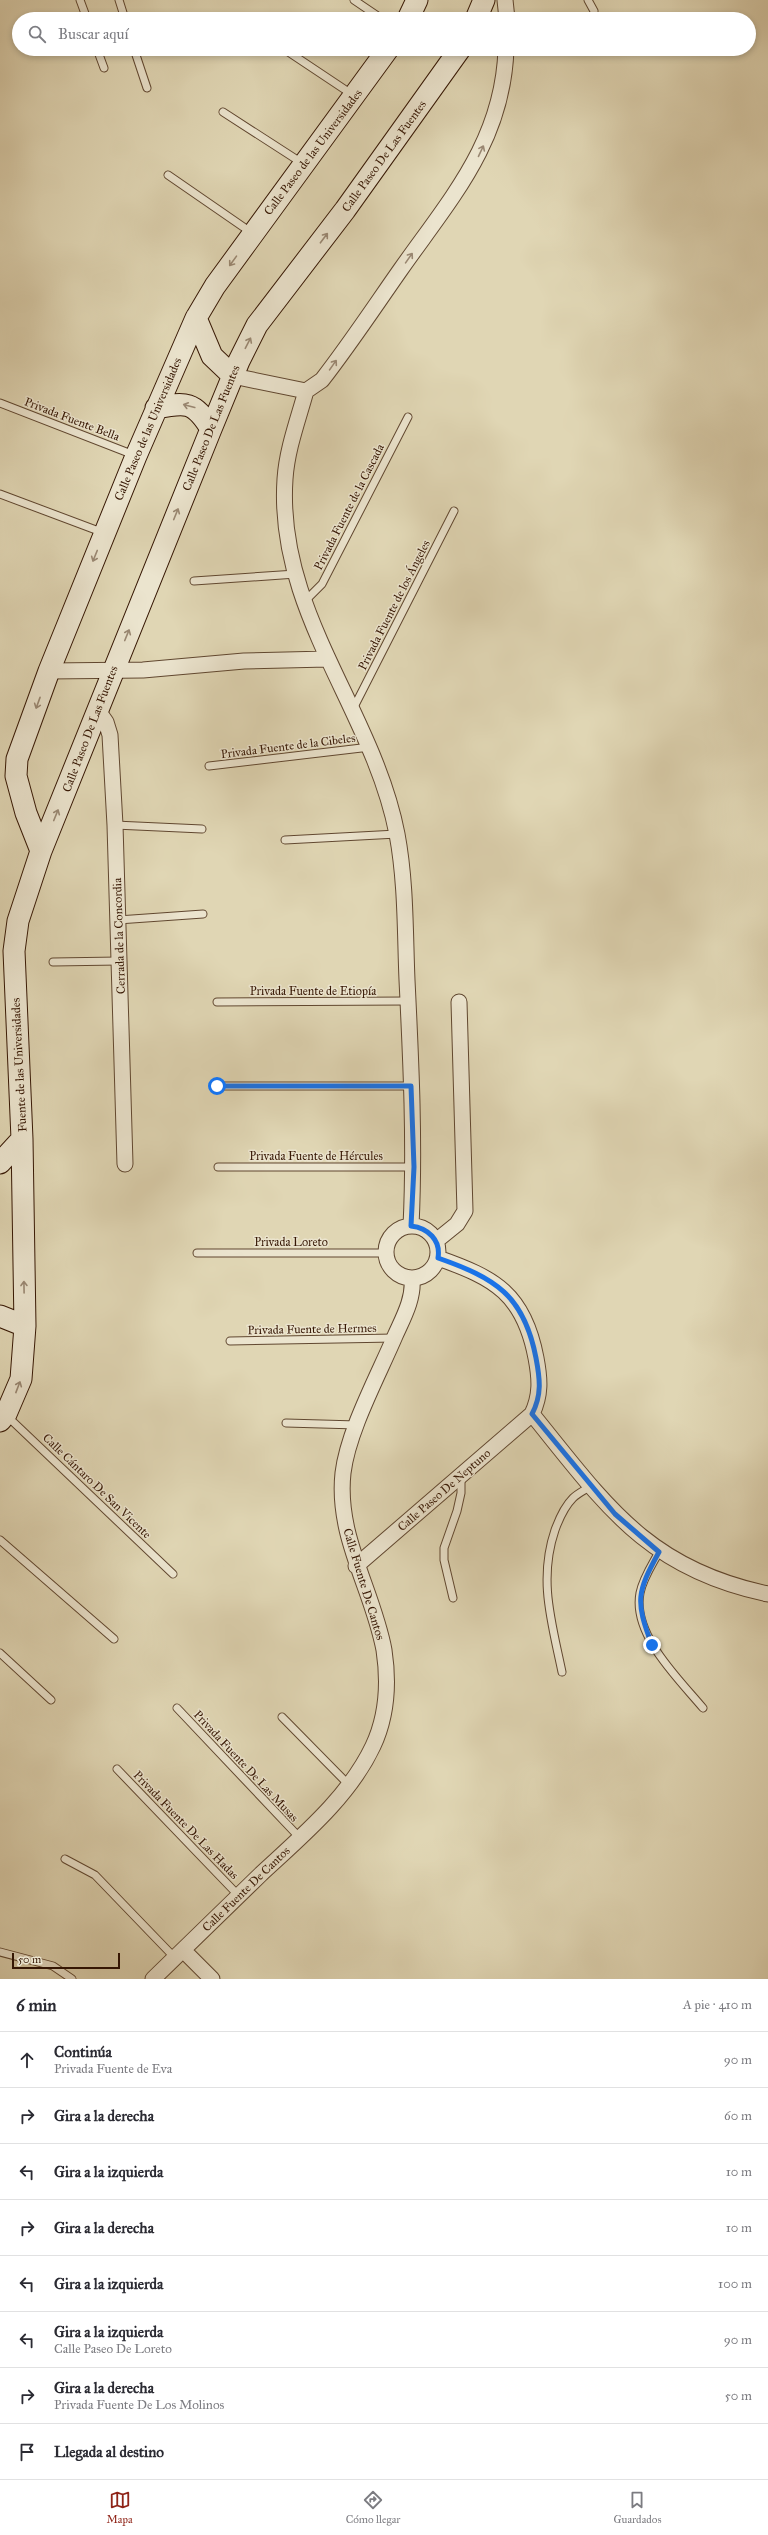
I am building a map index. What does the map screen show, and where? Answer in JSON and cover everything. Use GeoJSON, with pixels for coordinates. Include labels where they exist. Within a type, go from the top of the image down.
{"type":"FeatureCollection","features":[{"type":"Feature","properties":{"kind":"street"},"geometry":{"type":"LineString","coordinates":[[411,12],[417,0]]}},
{"type":"Feature","properties":{"kind":"street"},"geometry":{"type":"LineString","coordinates":[[479,12],[484,0]]}},
{"type":"Feature","properties":{"kind":"street"},"geometry":{"type":"LineString","coordinates":[[505,0],[506,12]]}},
{"type":"Feature","properties":{"kind":"street","name":"Calle Paseo de las Universidades"},"geometry":{"type":"LineString","coordinates":[[41,851],[26,813],[16,776],[17,759],[49,671],[156,408],[196,318],[215,286],[252,234],[355,97],[383,56]]}},
{"type":"Feature","properties":{"kind":"street","name":"Calle Paseo De Las Fuentes"},"geometry":{"type":"LineString","coordinates":[[41,851],[98,712],[112,671],[211,429],[233,376],[258,325],[345,210],[455,56]]}},
{"type":"Feature","properties":{"kind":"street"},"geometry":{"type":"LineString","coordinates":[[411,1226],[414,1167],[402,882],[397,834],[385,788],[370,747],[327,659],[303,603],[287,527],[284,482],[290,446],[306,391],[322,380],[471,171],[493,122],[506,66],[506,56]]}},
{"type":"Feature","properties":{"kind":"street"},"geometry":{"type":"LineString","coordinates":[[196,318],[212,356],[233,376],[306,391]]}},
{"type":"Feature","properties":{"kind":"street"},"geometry":{"type":"LineString","coordinates":[[156,408],[179,404],[193,406],[202,413],[211,429]]}},
{"type":"Feature","properties":{"kind":"street"},"geometry":{"type":"LineString","coordinates":[[49,671],[112,671],[244,661],[327,659]]}},
{"type":"Feature","properties":{"kind":"street","name":"Cerrada de la Concordia"},"geometry":{"type":"LineString","coordinates":[[98,712],[106,722],[110,735],[120,961],[125,1164]]}},
{"type":"Feature","properties":{"kind":"street","name":"Fuente de las Universidades"},"geometry":{"type":"LineString","coordinates":[[3,1418],[21,1379],[25,1326],[22,1139],[14,952],[18,921],[41,851]]}},
{"type":"Feature","properties":{"kind":"street"},"geometry":{"type":"LineString","coordinates":[[436,1241],[458,1224],[465,1211],[459,1002]]}},
{"type":"Feature","properties":{"kind":"street","name":"Fuente de las Universidades"},"geometry":{"type":"LineString","coordinates":[[0,1163],[22,1139]]}},
{"type":"Feature","properties":{"kind":"street"},"geometry":{"type":"LineString","coordinates":[[411,1226],[426,1230],[436,1241],[438,1258],[428,1273],[412,1278],[404,1277],[391,1268],[386,1253],[387,1245],[393,1235],[403,1228],[411,1226]]}},
{"type":"Feature","properties":{"kind":"street"},"geometry":{"type":"LineString","coordinates":[[438,1258],[470,1270],[495,1284],[522,1312],[533,1342],[539,1380],[540,1393],[532,1414],[591,1486],[626,1525],[659,1552],[716,1580],[768,1594]]}},
{"type":"Feature","properties":{"kind":"street","name":"Calle Fuente De Cantos"},"geometry":{"type":"LineString","coordinates":[[153,1979],[300,1838],[349,1785],[374,1744],[385,1708],[388,1684],[380,1633],[356,1566],[345,1520],[342,1496],[345,1462],[357,1426],[411,1296],[412,1278]]}},
{"type":"Feature","properties":{"kind":"street"},"geometry":{"type":"LineString","coordinates":[[0,1316],[25,1326]]}},
{"type":"Feature","properties":{"kind":"street","name":"Calle Paseo De Neptuno"},"geometry":{"type":"LineString","coordinates":[[356,1566],[532,1414]]}},
{"type":"Feature","properties":{"kind":"street"},"geometry":{"type":"LineString","coordinates":[[179,1954],[212,1979]]}},
{"type":"Feature","properties":{"kind":"lane"},"geometry":{"type":"LineString","coordinates":[[80,0],[84,12]]}},
{"type":"Feature","properties":{"kind":"lane"},"geometry":{"type":"LineString","coordinates":[[119,0],[123,12]]}},
{"type":"Feature","properties":{"kind":"lane"},"geometry":{"type":"LineString","coordinates":[[354,0],[372,12]]}},
{"type":"Feature","properties":{"kind":"lane"},"geometry":{"type":"LineString","coordinates":[[588,0],[594,11]]}},
{"type":"Feature","properties":{"kind":"lane"},"geometry":{"type":"LineString","coordinates":[[100,56],[104,68]]}},
{"type":"Feature","properties":{"kind":"lane"},"geometry":{"type":"LineString","coordinates":[[136,56],[147,88]]}},
{"type":"Feature","properties":{"kind":"lane"},"geometry":{"type":"LineString","coordinates":[[294,56],[355,97]]}},
{"type":"Feature","properties":{"kind":"lane"},"geometry":{"type":"LineString","coordinates":[[223,112],[304,164]]}},
{"type":"Feature","properties":{"kind":"lane"},"geometry":{"type":"LineString","coordinates":[[168,174],[252,234]]}},
{"type":"Feature","properties":{"kind":"lane","name":"Privada Fuente Bella"},"geometry":{"type":"LineString","coordinates":[[0,403],[136,456]]}},
{"type":"Feature","properties":{"kind":"lane","name":"Privada Fuente de la Cascada"},"geometry":{"type":"LineString","coordinates":[[303,603],[322,584],[408,417]]}},
{"type":"Feature","properties":{"kind":"lane"},"geometry":{"type":"LineString","coordinates":[[0,494],[104,533]]}},
{"type":"Feature","properties":{"kind":"lane","name":"Privada Fuente de los Ángeles"},"geometry":{"type":"LineString","coordinates":[[353,710],[454,511]]}},
{"type":"Feature","properties":{"kind":"lane"},"geometry":{"type":"LineString","coordinates":[[194,581],[296,574]]}},
{"type":"Feature","properties":{"kind":"lane","name":"Privada Fuente de la Cibeles"},"geometry":{"type":"LineString","coordinates":[[209,766],[370,747]]}},
{"type":"Feature","properties":{"kind":"lane"},"geometry":{"type":"LineString","coordinates":[[115,826],[202,829]]}},
{"type":"Feature","properties":{"kind":"lane"},"geometry":{"type":"LineString","coordinates":[[285,840],[397,834]]}},
{"type":"Feature","properties":{"kind":"lane"},"geometry":{"type":"LineString","coordinates":[[118,920],[203,914]]}},
{"type":"Feature","properties":{"kind":"lane"},"geometry":{"type":"LineString","coordinates":[[53,962],[120,961]]}},
{"type":"Feature","properties":{"kind":"lane","name":"Privada Fuente de Etiopía"},"geometry":{"type":"LineString","coordinates":[[217,1002],[408,1001]]}},
{"type":"Feature","properties":{"kind":"lane"},"geometry":{"type":"LineString","coordinates":[[217,1086],[411,1086]]}},
{"type":"Feature","properties":{"kind":"lane","name":"Privada Fuente de Hércules"},"geometry":{"type":"LineString","coordinates":[[218,1167],[414,1167]]}},
{"type":"Feature","properties":{"kind":"lane","name":"Privada Loreto"},"geometry":{"type":"LineString","coordinates":[[196,1253],[386,1253]]}},
{"type":"Feature","properties":{"kind":"lane","name":"Privada Fuente de Hermes"},"geometry":{"type":"LineString","coordinates":[[230,1341],[394,1338]]}},
{"type":"Feature","properties":{"kind":"lane","name":"Calle Cántaro De San Vicente"},"geometry":{"type":"LineString","coordinates":[[3,1418],[173,1574]]}},
{"type":"Feature","properties":{"kind":"lane"},"geometry":{"type":"LineString","coordinates":[[286,1423],[357,1426]]}},
{"type":"Feature","properties":{"kind":"lane"},"geometry":{"type":"LineString","coordinates":[[453,1598],[444,1560],[444,1548],[457,1511],[461,1494],[461,1476]]}},
{"type":"Feature","properties":{"kind":"lane"},"geometry":{"type":"LineString","coordinates":[[562,1672],[546,1596],[546,1562],[554,1532],[565,1508],[573,1498],[591,1486]]}},
{"type":"Feature","properties":{"kind":"lane"},"geometry":{"type":"LineString","coordinates":[[0,1540],[114,1638]]}},
{"type":"Feature","properties":{"kind":"lane"},"geometry":{"type":"LineString","coordinates":[[659,1552],[643,1581],[639,1595],[642,1620],[652,1645],[704,1708]]}},
{"type":"Feature","properties":{"kind":"lane"},"geometry":{"type":"LineString","coordinates":[[0,1653],[51,1700]]}},
{"type":"Feature","properties":{"kind":"lane","name":"Privada Fuente De Las Musas"},"geometry":{"type":"LineString","coordinates":[[177,1708],[300,1838]]}},
{"type":"Feature","properties":{"kind":"lane"},"geometry":{"type":"LineString","coordinates":[[282,1717],[349,1785]]}},
{"type":"Feature","properties":{"kind":"lane","name":"Privada Fuente De Las Hadas"},"geometry":{"type":"LineString","coordinates":[[117,1769],[239,1896]]}},
{"type":"Feature","properties":{"kind":"lane"},"geometry":{"type":"LineString","coordinates":[[65,1858],[95,1875],[179,1954]]}},
{"type":"Feature","properties":{"kind":"lane"},"geometry":{"type":"LineString","coordinates":[[0,1952],[53,1966],[72,1979]]}},
{"type":"Feature","properties":{"kind":"route"},"geometry":{"type":"LineString","coordinates":[[217,1086],[411,1086],[414,1167],[411,1226],[426,1230],[432,1235],[436,1241],[438,1258],[470,1270],[495,1284],[522,1312],[528,1324],[538,1368],[540,1393],[532,1414],[615,1514],[659,1552],[643,1581],[639,1595],[642,1620],[652,1645]]}}]}
